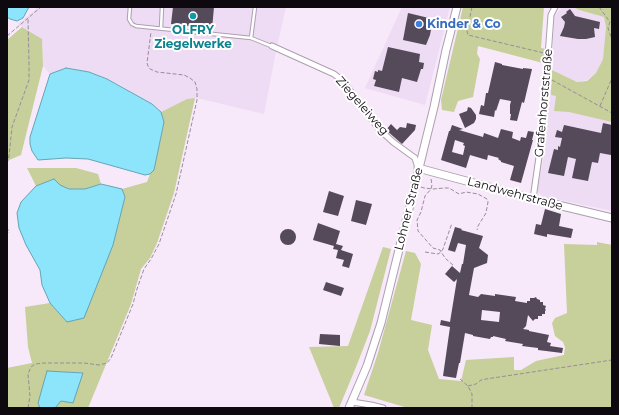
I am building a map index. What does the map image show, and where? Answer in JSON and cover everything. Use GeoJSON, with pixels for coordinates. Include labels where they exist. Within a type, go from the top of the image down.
{"type":"FeatureCollection","features":[{"type":"Feature","properties":{"kind":"main road","name":"Lohner Straße"},"geometry":{"type":"LineString","coordinates":[[351,405],[367,366],[381,323],[457,7]]}},
{"type":"Feature","properties":{"kind":"main road","name":"Landwehrstraße"},"geometry":{"type":"LineString","coordinates":[[418,168],[532,199],[612,218]]}},
{"type":"Feature","properties":{"kind":"street","name":"Grafenhorststraße"},"geometry":{"type":"LineString","coordinates":[[532,199],[539,157],[551,15],[555,7]]}},
{"type":"Feature","properties":{"kind":"street","name":"Ziegeleiweg"},"geometry":{"type":"LineString","coordinates":[[272,46],[334,74],[343,81],[380,130],[415,158],[418,168]]}},
{"type":"Feature","properties":{"kind":"street"},"geometry":{"type":"LineString","coordinates":[[351,405],[371,405],[383,408]]}},
{"type":"Feature","properties":{"kind":"lane"},"geometry":{"type":"LineString","coordinates":[[130,7],[129,19],[132,24],[136,26],[251,38],[272,46]]}},
{"type":"Feature","properties":{"kind":"lane"},"geometry":{"type":"LineString","coordinates":[[161,28],[162,7]]}},
{"type":"Feature","properties":{"kind":"lane"},"geometry":{"type":"LineString","coordinates":[[251,38],[255,7]]}},
{"type":"Feature","properties":{"kind":"path"},"geometry":{"type":"LineString","coordinates":[[7,36],[41,7]]}},
{"type":"Feature","properties":{"kind":"path"},"geometry":{"type":"LineString","coordinates":[[472,7],[467,32],[468,35],[548,54]]}},
{"type":"Feature","properties":{"kind":"path"},"geometry":{"type":"LineString","coordinates":[[599,7],[610,22],[608,28],[612,40]]}},
{"type":"Feature","properties":{"kind":"path"},"geometry":{"type":"LineString","coordinates":[[7,164],[12,127],[29,80],[30,64],[28,19]]}},
{"type":"Feature","properties":{"kind":"path"},"geometry":{"type":"LineString","coordinates":[[28,408],[30,396],[28,374],[31,367],[35,364],[99,364],[106,363],[111,358],[133,304],[144,269],[152,259],[159,244],[176,194],[197,100],[197,89],[194,82],[184,75],[157,72],[150,69],[148,66],[151,28]]}},
{"type":"Feature","properties":{"kind":"path"},"geometry":{"type":"LineString","coordinates":[[546,77],[612,113]]}},
{"type":"Feature","properties":{"kind":"path"},"geometry":{"type":"LineString","coordinates":[[599,106],[612,78]]}},
{"type":"Feature","properties":{"kind":"path"},"geometry":{"type":"LineString","coordinates":[[432,172],[431,189],[425,196],[421,212],[417,220],[418,231],[433,248],[440,250],[445,258],[454,266]]}},
{"type":"Feature","properties":{"kind":"path"},"geometry":{"type":"LineString","coordinates":[[415,184],[431,189],[449,188],[459,194],[466,192],[478,194],[487,199],[488,202],[486,213],[477,230]]}},
{"type":"Feature","properties":{"kind":"path"},"geometry":{"type":"LineString","coordinates":[[425,252],[438,254],[441,252],[452,223]]}},
{"type":"Feature","properties":{"kind":"path"},"geometry":{"type":"LineString","coordinates":[[7,227],[9,233]]}},
{"type":"Feature","properties":{"kind":"path"},"geometry":{"type":"LineString","coordinates":[[468,386],[476,384],[486,378],[612,360]]}},
{"type":"Feature","properties":{"kind":"path"},"geometry":{"type":"LineString","coordinates":[[460,379],[468,386],[472,394],[472,408]]}},
{"type":"Feature","properties":{"kind":"shaded area"},"geometry":{"type":"Polygon","coordinates":[[[38,7],[286,7],[264,114],[197,98],[187,99],[161,112],[152,104],[120,85],[89,72],[66,68],[50,74],[43,66],[42,39],[18,24],[38,7]]]}},
{"type":"Feature","properties":{"kind":"shaded area"},"geometry":{"type":"Polygon","coordinates":[[[402,7],[450,7],[425,105],[365,88],[402,7]]]}},
{"type":"Feature","properties":{"kind":"shaded area"},"geometry":{"type":"Polygon","coordinates":[[[562,7],[573,7],[604,17],[606,27],[603,59],[596,73],[587,80],[577,82],[552,70],[554,17],[562,7]]]}},
{"type":"Feature","properties":{"kind":"shaded area"},"geometry":{"type":"Polygon","coordinates":[[[550,83],[612,115],[612,211],[543,196],[538,192],[548,119],[548,91],[550,83]]]}},
{"type":"Feature","properties":{"kind":"green space"},"geometry":{"type":"Polygon","coordinates":[[[463,7],[544,7],[541,48],[546,49],[543,63],[478,46],[477,54],[480,59],[473,97],[458,101],[454,112],[442,110],[441,100],[463,7]]]}},
{"type":"Feature","properties":{"kind":"green space"},"geometry":{"type":"Polygon","coordinates":[[[573,7],[612,7],[612,122],[569,112],[554,111],[556,96],[551,95],[552,70],[577,82],[587,81],[596,73],[603,59],[606,27],[604,17],[573,7]]]}},
{"type":"Feature","properties":{"kind":"green space"},"geometry":{"type":"Polygon","coordinates":[[[22,27],[42,39],[43,66],[21,155],[7,161],[7,40],[22,27]]]}},
{"type":"Feature","properties":{"kind":"green space"},"geometry":{"type":"Polygon","coordinates":[[[195,98],[174,193],[157,243],[150,258],[141,269],[131,304],[88,408],[55,408],[83,373],[47,371],[39,403],[40,408],[7,408],[7,368],[32,363],[28,347],[25,307],[50,303],[67,322],[125,197],[122,189],[147,182],[150,174],[154,170],[164,122],[161,112],[187,99],[195,98]]]}},
{"type":"Feature","properties":{"kind":"green space"},"geometry":{"type":"Polygon","coordinates":[[[27,168],[76,168],[98,174],[101,184],[85,189],[69,189],[60,185],[54,179],[36,186],[27,168]]]}},
{"type":"Feature","properties":{"kind":"green space"},"geometry":{"type":"Polygon","coordinates":[[[597,242],[612,245],[612,408],[408,408],[364,395],[378,353],[406,251],[415,253],[421,264],[411,320],[432,325],[428,350],[439,379],[461,381],[466,360],[514,357],[514,370],[521,370],[536,361],[564,355],[565,347],[563,342],[555,336],[552,323],[555,318],[567,313],[564,244],[597,245],[597,242]]]}},
{"type":"Feature","properties":{"kind":"green space"},"geometry":{"type":"Polygon","coordinates":[[[383,247],[391,249],[370,331],[339,408],[334,408],[309,347],[348,346],[383,247]]]}},
{"type":"Feature","properties":{"kind":"water"},"geometry":{"type":"Polygon","coordinates":[[[7,7],[29,7],[23,18],[17,21],[7,17],[7,7]]]}},
{"type":"Feature","properties":{"kind":"water"},"geometry":{"type":"Polygon","coordinates":[[[66,68],[89,72],[107,79],[152,104],[161,112],[164,122],[154,170],[150,174],[145,175],[88,159],[66,158],[38,160],[32,151],[30,137],[50,74],[66,68]]]}},
{"type":"Feature","properties":{"kind":"water"},"geometry":{"type":"Polygon","coordinates":[[[54,179],[60,185],[69,189],[85,189],[101,184],[122,189],[125,197],[113,245],[84,318],[67,322],[50,303],[42,285],[40,270],[26,245],[19,228],[17,213],[21,202],[36,186],[54,179]]]}},
{"type":"Feature","properties":{"kind":"water"},"geometry":{"type":"Polygon","coordinates":[[[47,371],[83,373],[73,403],[61,401],[55,408],[40,408],[38,403],[47,371]]]}},
{"type":"Feature","properties":{"kind":"building","name":"OLFRY Ziegelwerke"},"geometry":{"type":"Polygon","coordinates":[[[173,7],[214,7],[212,29],[171,24],[173,7]]]}},
{"type":"Feature","properties":{"kind":"building"},"geometry":{"type":"Polygon","coordinates":[[[570,9],[575,16],[600,22],[599,29],[594,28],[595,37],[578,39],[560,36],[565,22],[561,17],[570,9]]]}},
{"type":"Feature","properties":{"kind":"building","name":"Kinder & Co"},"geometry":{"type":"Polygon","coordinates":[[[408,13],[433,19],[430,35],[426,45],[403,40],[408,13]]]}},
{"type":"Feature","properties":{"kind":"building"},"geometry":{"type":"Polygon","coordinates":[[[388,47],[420,54],[419,62],[424,63],[417,82],[402,78],[399,92],[374,86],[376,80],[373,79],[375,71],[382,71],[388,47]]]}},
{"type":"Feature","properties":{"kind":"building"},"geometry":{"type":"Polygon","coordinates":[[[495,62],[502,65],[523,69],[532,69],[524,103],[522,102],[517,121],[510,120],[511,101],[500,99],[496,111],[495,110],[494,117],[479,114],[481,105],[484,106],[486,93],[488,93],[495,62]]]}},
{"type":"Feature","properties":{"kind":"building"},"geometry":{"type":"Polygon","coordinates":[[[468,107],[471,108],[476,115],[476,119],[474,123],[465,128],[459,114],[467,111],[468,107]]]}},
{"type":"Feature","properties":{"kind":"building"},"geometry":{"type":"Polygon","coordinates":[[[407,123],[416,125],[415,130],[402,144],[386,130],[391,124],[397,130],[400,127],[406,128],[407,123]]]}},
{"type":"Feature","properties":{"kind":"building"},"geometry":{"type":"Polygon","coordinates":[[[603,123],[612,125],[611,155],[600,153],[598,163],[592,162],[588,181],[572,178],[576,159],[568,157],[564,176],[548,173],[554,149],[558,150],[558,146],[560,147],[562,138],[555,137],[557,130],[562,132],[564,125],[601,133],[603,123]]]}},
{"type":"Feature","properties":{"kind":"building"},"geometry":{"type":"Polygon","coordinates":[[[452,125],[463,129],[459,130],[483,137],[484,133],[498,138],[501,129],[513,132],[512,138],[520,141],[521,137],[526,138],[528,131],[534,132],[521,183],[510,180],[514,166],[501,162],[498,159],[499,158],[488,155],[487,160],[470,155],[466,168],[441,160],[452,125]],[[455,140],[452,152],[463,155],[465,146],[463,145],[464,143],[455,140]]]}},
{"type":"Feature","properties":{"kind":"building"},"geometry":{"type":"Polygon","coordinates":[[[329,191],[344,196],[338,216],[323,212],[329,191]]]}},
{"type":"Feature","properties":{"kind":"building"},"geometry":{"type":"Polygon","coordinates":[[[356,200],[372,204],[366,225],[351,221],[356,200]]]}},
{"type":"Feature","properties":{"kind":"building"},"geometry":{"type":"Polygon","coordinates":[[[545,209],[561,214],[559,226],[573,229],[571,238],[547,234],[547,237],[534,234],[536,224],[541,225],[545,209]]]}},
{"type":"Feature","properties":{"kind":"building"},"geometry":{"type":"Polygon","coordinates":[[[318,223],[340,231],[336,244],[343,246],[341,250],[353,254],[349,268],[342,266],[344,260],[336,258],[338,250],[333,249],[334,246],[313,240],[318,223]]]}},
{"type":"Feature","properties":{"kind":"building"},"geometry":{"type":"Polygon","coordinates":[[[455,227],[483,236],[479,248],[488,255],[487,263],[474,268],[469,295],[478,297],[481,294],[495,296],[495,294],[516,297],[515,301],[527,303],[527,301],[530,301],[530,298],[536,297],[540,300],[540,302],[543,302],[543,305],[546,306],[545,314],[538,316],[538,319],[533,321],[528,315],[526,326],[523,329],[549,335],[547,342],[551,343],[550,346],[563,348],[562,353],[538,350],[538,348],[522,346],[523,344],[505,341],[506,339],[493,336],[490,339],[465,333],[456,378],[443,376],[450,327],[440,325],[441,320],[450,322],[457,279],[454,282],[445,274],[452,266],[460,273],[466,245],[458,243],[455,252],[448,250],[455,227]],[[482,310],[481,320],[499,322],[500,312],[482,310]]]}},
{"type":"Feature","properties":{"kind":"building"},"geometry":{"type":"Polygon","coordinates":[[[288,229],[294,231],[296,237],[294,243],[288,245],[282,243],[280,237],[282,231],[288,229]]]}},
{"type":"Feature","properties":{"kind":"building"},"geometry":{"type":"Polygon","coordinates":[[[326,282],[344,288],[341,296],[323,290],[326,282]]]}},
{"type":"Feature","properties":{"kind":"building"},"geometry":{"type":"Polygon","coordinates":[[[320,334],[340,335],[340,346],[319,344],[320,334]]]}},
{"type":"Feature","properties":{"kind":"place","name":"OLFRY Ziegelwerke"},"geometry":{"type":"Point","coordinates":[193,16]}},
{"type":"Feature","properties":{"kind":"place","name":"Kinder & Co"},"geometry":{"type":"Point","coordinates":[419,24]}}]}
